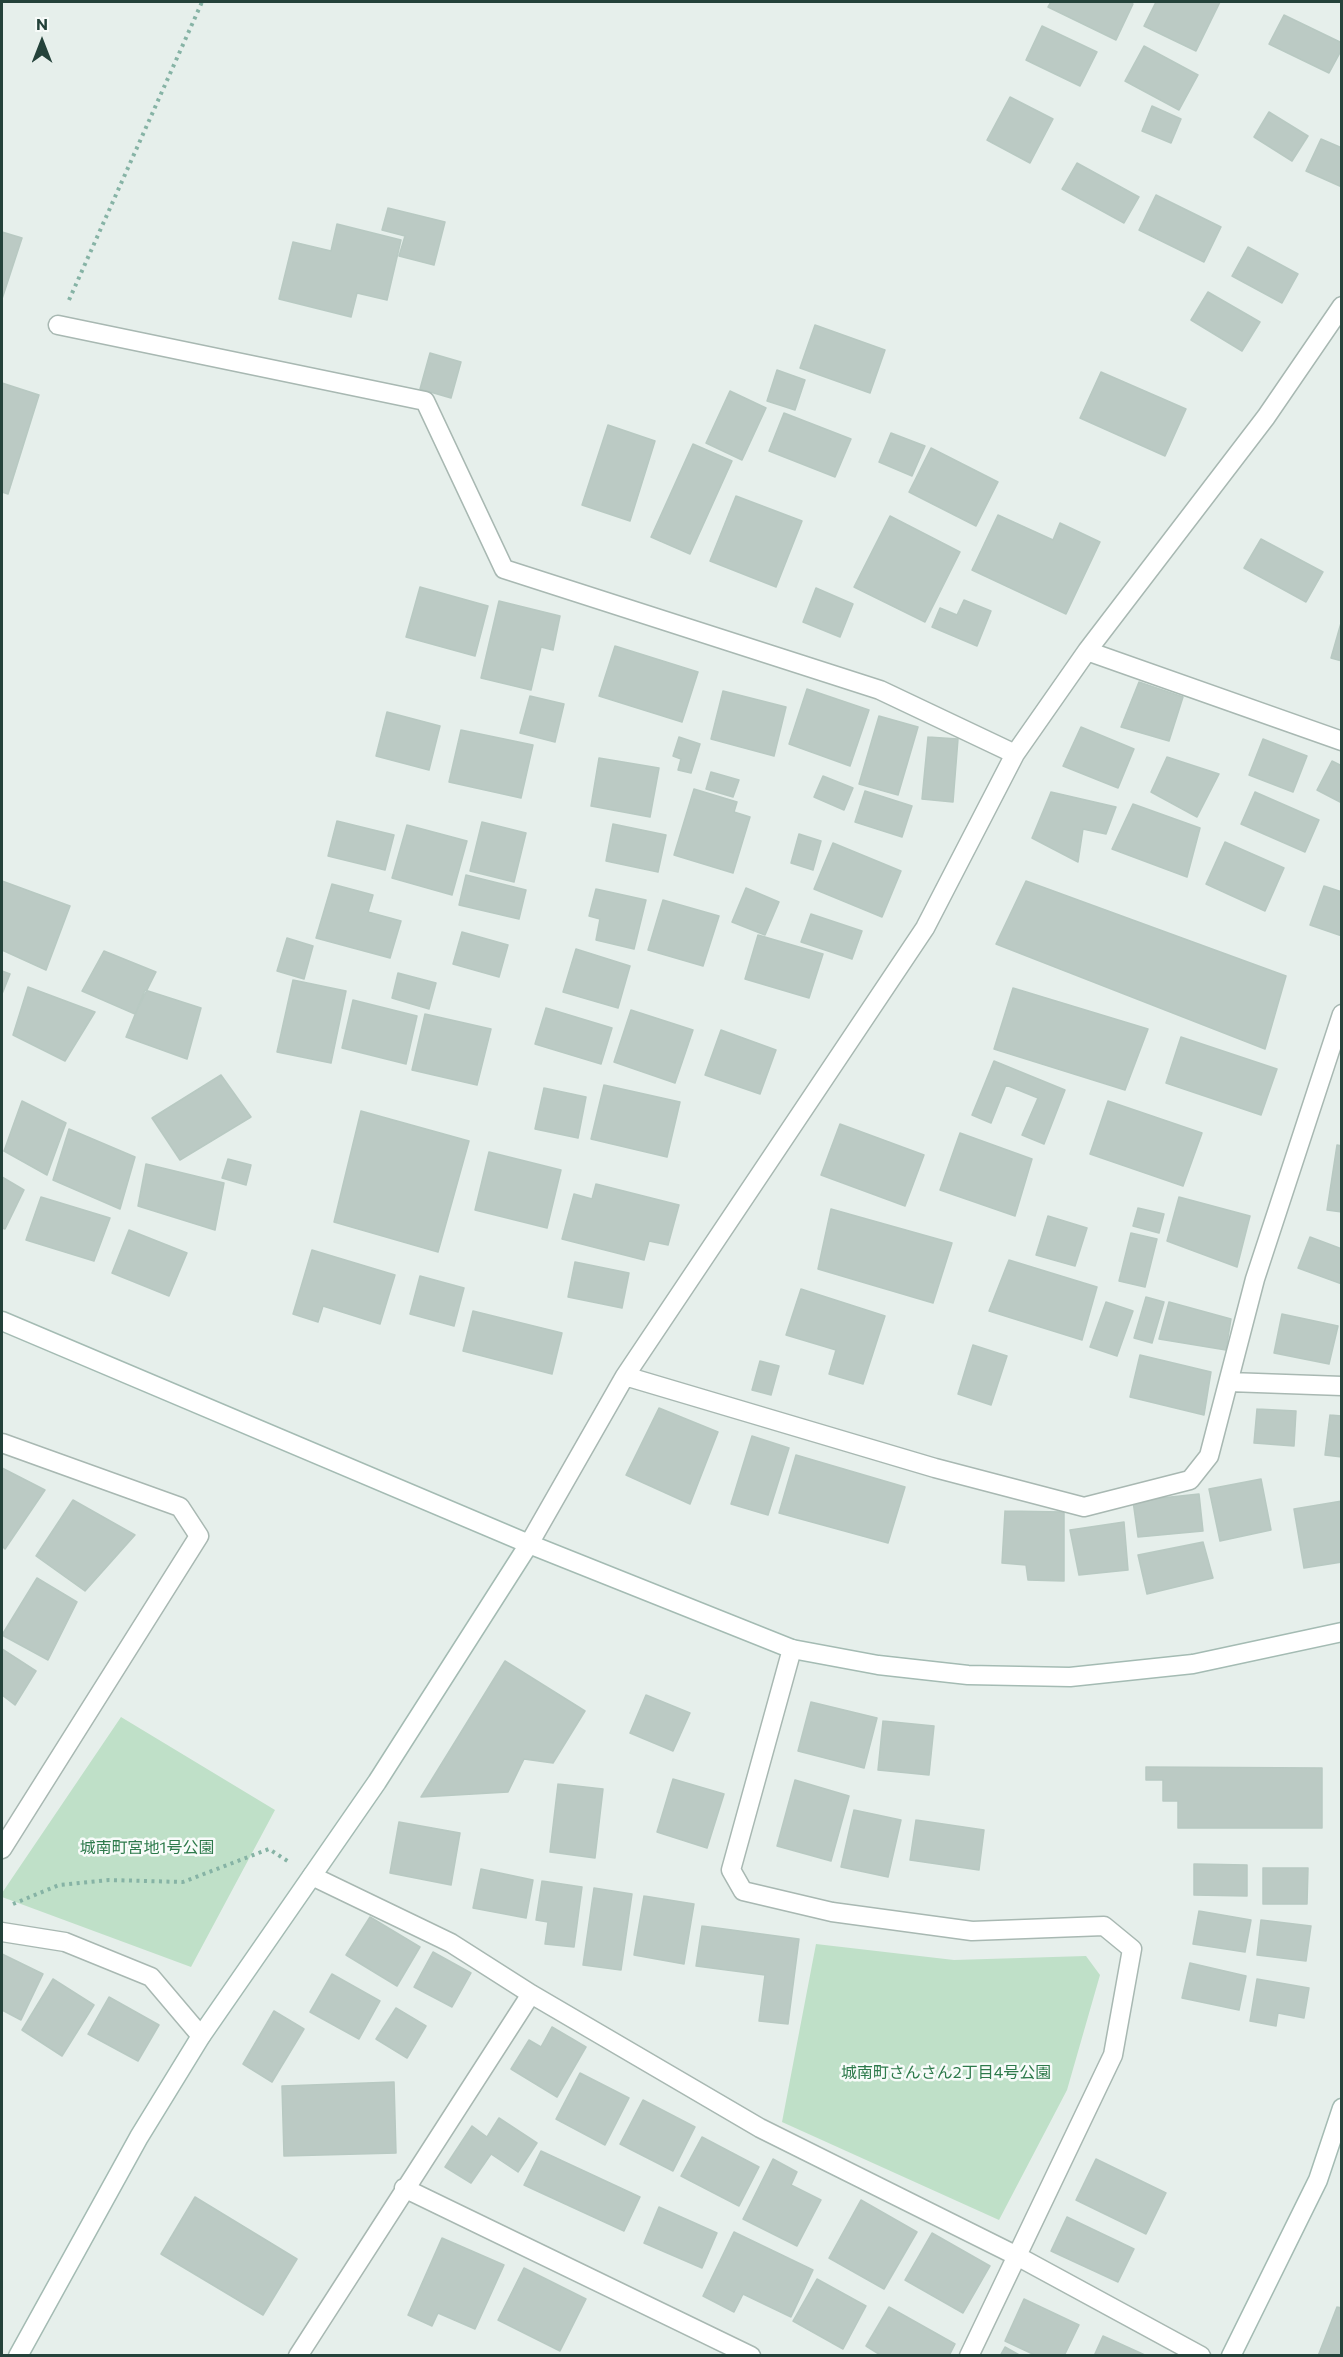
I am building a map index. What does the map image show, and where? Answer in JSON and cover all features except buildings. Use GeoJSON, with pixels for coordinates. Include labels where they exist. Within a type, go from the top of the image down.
{"type":"FeatureCollection","features":[{"type":"Feature","properties":{"kind":"street"},"geometry":{"type":"LineString","coordinates":[[18,2355],[139,2137],[201,2036],[377,1782],[529,1544],[625,1376],[924,928],[1015,754],[1087,651],[1266,417],[1341,306]]}},
{"type":"Feature","properties":{"kind":"street"},"geometry":{"type":"LineString","coordinates":[[58,325],[425,401],[504,569],[880,690],[1015,754]]}},
{"type":"Feature","properties":{"kind":"street"},"geometry":{"type":"LineString","coordinates":[[1087,651],[1341,741]]}},
{"type":"Feature","properties":{"kind":"street"},"geometry":{"type":"LineString","coordinates":[[625,1376],[923,1465],[1084,1507],[1190,1480],[1209,1456],[1255,1279],[1341,1014]]}},
{"type":"Feature","properties":{"kind":"street"},"geometry":{"type":"LineString","coordinates":[[2,1321],[529,1544],[792,1648],[878,1665],[968,1675],[1070,1677],[1193,1664],[1341,1632]]}},
{"type":"Feature","properties":{"kind":"street"},"geometry":{"type":"LineString","coordinates":[[1229,1382],[1341,1386]]}},
{"type":"Feature","properties":{"kind":"street"},"geometry":{"type":"LineString","coordinates":[[2,1443],[180,1507],[199,1536],[2,1849]]}},
{"type":"Feature","properties":{"kind":"street"},"geometry":{"type":"LineString","coordinates":[[792,1648],[731,1870],[743,1891],[832,1912],[972,1931],[1104,1926],[1132,1949],[1113,2055],[969,2355]]}},
{"type":"Feature","properties":{"kind":"street"},"geometry":{"type":"LineString","coordinates":[[312,1876],[452,1943],[531,1994],[760,2128],[1017,2256],[1201,2355]]}},
{"type":"Feature","properties":{"kind":"street"},"geometry":{"type":"LineString","coordinates":[[2,1932],[65,1942],[151,1977],[201,2036]]}},
{"type":"Feature","properties":{"kind":"street"},"geometry":{"type":"LineString","coordinates":[[298,2355],[531,1994]]}},
{"type":"Feature","properties":{"kind":"street"},"geometry":{"type":"LineString","coordinates":[[1232,2355],[1318,2180],[1341,2108]]}},
{"type":"Feature","properties":{"kind":"street"},"geometry":{"type":"LineString","coordinates":[[404,2188],[751,2355]]}},
{"type":"Feature","properties":{"kind":"path"},"geometry":{"type":"LineString","coordinates":[[58,325],[202,2]]}},
{"type":"Feature","properties":{"kind":"path"},"geometry":{"type":"LineString","coordinates":[[11,1905],[59,1885],[109,1880],[183,1882],[268,1849],[312,1876]]}},
{"type":"Feature","properties":{"kind":"green space","name":"城南町宮地1号公園"},"geometry":{"type":"Polygon","coordinates":[[[121,1717],[275,1810],[191,1967],[2,1897],[2,1893],[121,1717]]]}},
{"type":"Feature","properties":{"kind":"green space","name":"城南町さんさん2丁目4号公園"},"geometry":{"type":"Polygon","coordinates":[[[816,1944],[954,1960],[1086,1956],[1100,1975],[1067,2090],[999,2220],[782,2122],[816,1944]]]}}]}
